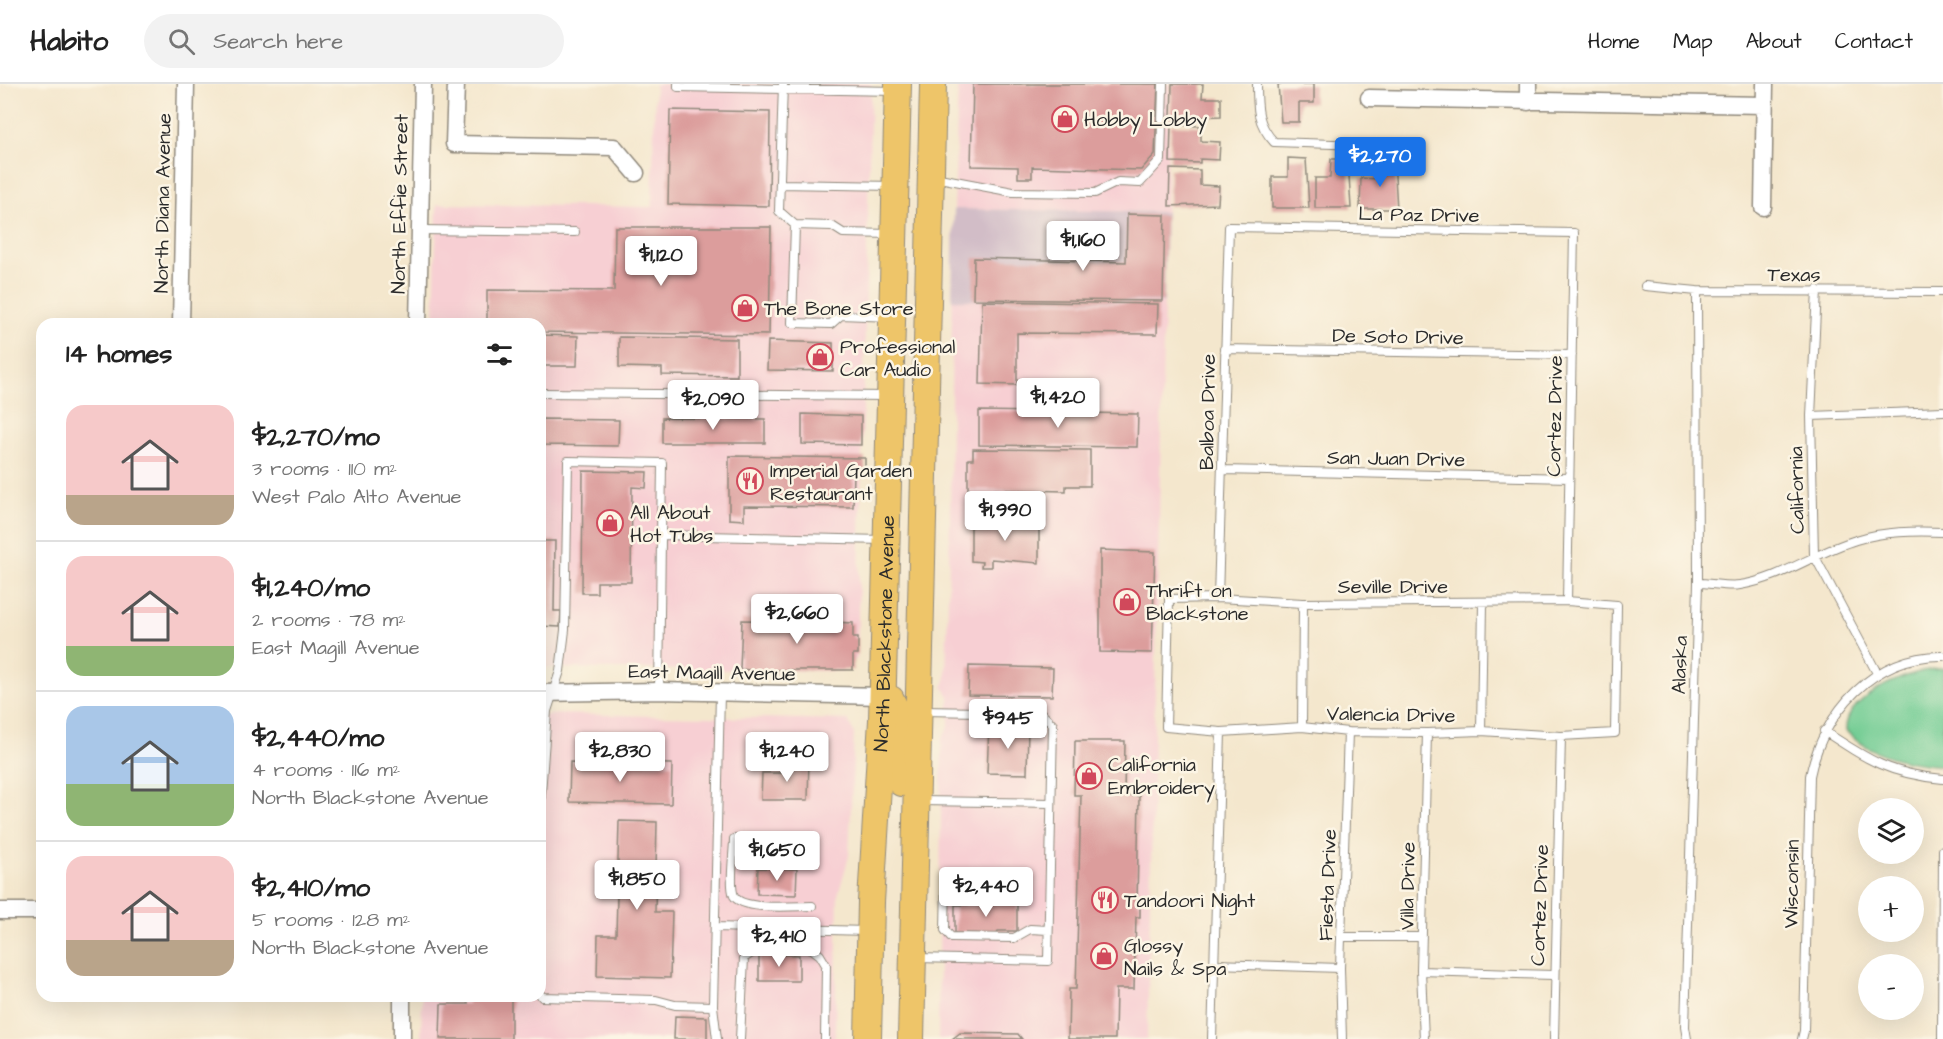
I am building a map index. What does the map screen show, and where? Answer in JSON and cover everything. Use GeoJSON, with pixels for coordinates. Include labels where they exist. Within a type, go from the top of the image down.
{"type":"FeatureCollection","features":[{"type":"Feature","properties":{"kind":"main road","name":"North Blackstone Avenue"},"geometry":{"type":"LineString","coordinates":[[911,1039],[933,84]]}},
{"type":"Feature","properties":{"kind":"main road","name":"North Blackstone Avenue"},"geometry":{"type":"LineString","coordinates":[[868,1039],[870,931],[883,696],[898,88]]}},
{"type":"Feature","properties":{"kind":"main road"},"geometry":{"type":"LineString","coordinates":[[886,540],[903,562],[901,675],[908,700],[919,711]]}},
{"type":"Feature","properties":{"kind":"main road"},"geometry":{"type":"LineString","coordinates":[[883,696],[891,699],[898,711],[900,782],[917,801]]}},
{"type":"Feature","properties":{"kind":"street","name":"North Diana Avenue"},"geometry":{"type":"LineString","coordinates":[[181,318],[186,84]]}},
{"type":"Feature","properties":{"kind":"street","name":"North Effie Street"},"geometry":{"type":"LineString","coordinates":[[418,318],[423,84]]}},
{"type":"Feature","properties":{"kind":"street"},"geometry":{"type":"LineString","coordinates":[[456,84],[454,144],[614,147],[636,173]]}},
{"type":"Feature","properties":{"kind":"street"},"geometry":{"type":"LineString","coordinates":[[1528,84],[1528,102]]}},
{"type":"Feature","properties":{"kind":"street"},"geometry":{"type":"LineString","coordinates":[[1763,207],[1765,84]]}},
{"type":"Feature","properties":{"kind":"street"},"geometry":{"type":"LineString","coordinates":[[1369,98],[1764,105]]}},
{"type":"Feature","properties":{"kind":"street","name":"East Magill Avenue"},"geometry":{"type":"LineString","coordinates":[[547,692],[883,696]]}},
{"type":"Feature","properties":{"kind":"street"},"geometry":{"type":"LineString","coordinates":[[0,910],[36,911]]}},
{"type":"Feature","properties":{"kind":"street"},"geometry":{"type":"LineString","coordinates":[[402,1002],[402,1039]]}},
{"type":"Feature","properties":{"kind":"lane"},"geometry":{"type":"LineString","coordinates":[[678,84],[678,87],[898,88]]}},
{"type":"Feature","properties":{"kind":"lane"},"geometry":{"type":"LineString","coordinates":[[931,176],[1013,192],[1095,193],[1118,182],[1140,183],[1161,160],[1163,84]]}},
{"type":"Feature","properties":{"kind":"lane"},"geometry":{"type":"LineString","coordinates":[[1257,84],[1257,114],[1263,131],[1274,142],[1391,146]]}},
{"type":"Feature","properties":{"kind":"lane"},"geometry":{"type":"LineString","coordinates":[[783,87],[779,211],[795,225],[832,226],[843,233],[894,234]]}},
{"type":"Feature","properties":{"kind":"lane"},"geometry":{"type":"LineString","coordinates":[[780,184],[895,186]]}},
{"type":"Feature","properties":{"kind":"lane"},"geometry":{"type":"LineString","coordinates":[[795,225],[792,323],[831,324],[842,315],[892,317]]}},
{"type":"Feature","properties":{"kind":"lane","name":"La Paz Drive"},"geometry":{"type":"LineString","coordinates":[[1228,227],[1574,233]]}},
{"type":"Feature","properties":{"kind":"lane","name":"Balboa Drive"},"geometry":{"type":"LineString","coordinates":[[1218,598],[1228,227]]}},
{"type":"Feature","properties":{"kind":"lane"},"geometry":{"type":"LineString","coordinates":[[420,230],[575,232]]}},
{"type":"Feature","properties":{"kind":"lane","name":"Cortez Drive"},"geometry":{"type":"LineString","coordinates":[[1567,601],[1574,233]]}},
{"type":"Feature","properties":{"kind":"lane","name":"Texas"},"geometry":{"type":"LineString","coordinates":[[1645,285],[1697,291],[1943,291]]}},
{"type":"Feature","properties":{"kind":"lane","name":"California"},"geometry":{"type":"LineString","coordinates":[[1817,290],[1811,416],[1814,555],[1878,673]]}},
{"type":"Feature","properties":{"kind":"lane","name":"Alaska"},"geometry":{"type":"LineString","coordinates":[[1688,1039],[1685,1027],[1698,583],[1697,291]]}},
{"type":"Feature","properties":{"kind":"lane","name":"De Soto Drive"},"geometry":{"type":"LineString","coordinates":[[1224,349],[1572,355]]}},
{"type":"Feature","properties":{"kind":"lane"},"geometry":{"type":"LineString","coordinates":[[546,393],[890,396]]}},
{"type":"Feature","properties":{"kind":"lane"},"geometry":{"type":"LineString","coordinates":[[1811,416],[1943,411]]}},
{"type":"Feature","properties":{"kind":"lane"},"geometry":{"type":"LineString","coordinates":[[546,725],[547,692],[565,630],[568,461],[662,463],[659,692]]}},
{"type":"Feature","properties":{"kind":"lane","name":"San Juan Drive"},"geometry":{"type":"LineString","coordinates":[[1222,470],[1569,478]]}},
{"type":"Feature","properties":{"kind":"lane"},"geometry":{"type":"LineString","coordinates":[[1698,583],[1738,585],[1774,577],[1814,555],[1857,540],[1901,531],[1943,532]]}},
{"type":"Feature","properties":{"kind":"lane"},"geometry":{"type":"LineString","coordinates":[[661,535],[886,540]]}},
{"type":"Feature","properties":{"kind":"lane","name":"Seville Drive"},"geometry":{"type":"LineString","coordinates":[[1167,727],[1169,599],[1218,598],[1303,603],[1567,601],[1617,605],[1615,733]]}},
{"type":"Feature","properties":{"kind":"lane"},"geometry":{"type":"LineString","coordinates":[[1302,728],[1303,603]]}},
{"type":"Feature","properties":{"kind":"lane"},"geometry":{"type":"LineString","coordinates":[[1481,731],[1483,603]]}},
{"type":"Feature","properties":{"kind":"lane"},"geometry":{"type":"LineString","coordinates":[[1878,673],[1923,656],[1943,656]]}},
{"type":"Feature","properties":{"kind":"lane","name":"Wisconsin"},"geometry":{"type":"LineString","coordinates":[[1802,1039],[1810,776],[1824,731],[1860,687],[1878,673]]}},
{"type":"Feature","properties":{"kind":"lane"},"geometry":{"type":"LineString","coordinates":[[717,1039],[713,1006],[720,693]]}},
{"type":"Feature","properties":{"kind":"lane"},"geometry":{"type":"LineString","coordinates":[[914,958],[1048,961],[1053,725],[1041,713],[919,711]]}},
{"type":"Feature","properties":{"kind":"lane","name":"Valencia Drive"},"geometry":{"type":"LineString","coordinates":[[1167,727],[1221,732],[1302,728],[1348,732],[1481,731],[1561,736],[1615,733]]}},
{"type":"Feature","properties":{"kind":"lane"},"geometry":{"type":"LineString","coordinates":[[1824,731],[1870,761],[1892,771],[1943,779]]}},
{"type":"Feature","properties":{"kind":"lane"},"geometry":{"type":"LineString","coordinates":[[1212,1039],[1221,732]]}},
{"type":"Feature","properties":{"kind":"lane","name":"Fiesta Drive"},"geometry":{"type":"LineString","coordinates":[[1342,1039],[1340,968],[1343,937],[1348,732]]}},
{"type":"Feature","properties":{"kind":"lane","name":"Villa Drive"},"geometry":{"type":"LineString","coordinates":[[1424,1039],[1421,971],[1427,733]]}},
{"type":"Feature","properties":{"kind":"lane","name":"Cortez Drive"},"geometry":{"type":"LineString","coordinates":[[1554,1039],[1553,975],[1561,736]]}},
{"type":"Feature","properties":{"kind":"lane"},"geometry":{"type":"LineString","coordinates":[[917,801],[1051,803]]}},
{"type":"Feature","properties":{"kind":"lane"},"geometry":{"type":"LineString","coordinates":[[734,839],[732,888],[737,899],[750,905],[812,906]]}},
{"type":"Feature","properties":{"kind":"lane"},"geometry":{"type":"LineString","coordinates":[[1942,1039],[1943,850]]}},
{"type":"Feature","properties":{"kind":"lane"},"geometry":{"type":"LineString","coordinates":[[946,881],[945,930],[951,937],[1014,938],[1030,929],[1048,930]]}},
{"type":"Feature","properties":{"kind":"lane"},"geometry":{"type":"LineString","coordinates":[[715,927],[870,931]]}},
{"type":"Feature","properties":{"kind":"lane"},"geometry":{"type":"LineString","coordinates":[[1343,937],[1422,936]]}},
{"type":"Feature","properties":{"kind":"lane"},"geometry":{"type":"LineString","coordinates":[[740,1039],[742,963],[749,953],[758,949],[811,948],[820,955],[826,965],[825,1039]]}},
{"type":"Feature","properties":{"kind":"lane"},"geometry":{"type":"LineString","coordinates":[[1214,964],[1340,968]]}},
{"type":"Feature","properties":{"kind":"lane"},"geometry":{"type":"LineString","coordinates":[[1421,971],[1553,975]]}},
{"type":"Feature","properties":{"kind":"lane"},"geometry":{"type":"LineString","coordinates":[[546,997],[656,1000],[675,1005],[713,1006]]}},
{"type":"Feature","properties":{"kind":"shaded area"},"geometry":{"type":"Polygon","coordinates":[[[655,84],[871,84],[857,658],[844,671],[546,668],[546,318],[434,318],[437,204],[652,207],[655,84]]]}},
{"type":"Feature","properties":{"kind":"shaded area"},"geometry":{"type":"Polygon","coordinates":[[[958,84],[1170,84],[1166,212],[954,209],[958,84]]]}},
{"type":"Feature","properties":{"kind":"shaded area"},"geometry":{"type":"Polygon","coordinates":[[[954,209],[1166,212],[1164,302],[952,300],[954,209]]]}},
{"type":"Feature","properties":{"kind":"shaded area"},"geometry":{"type":"Polygon","coordinates":[[[952,300],[1164,302],[1147,1039],[938,1039],[942,738],[949,726],[949,696],[943,687],[946,677],[950,519],[952,300]]]}},
{"type":"Feature","properties":{"kind":"shaded area"},"geometry":{"type":"Polygon","coordinates":[[[546,715],[848,720],[854,733],[849,856],[838,895],[835,1039],[421,1039],[422,1002],[546,1002],[546,715]]]}},
{"type":"Feature","properties":{"kind":"green space"},"geometry":{"type":"Polygon","coordinates":[[[1943,668],[1943,766],[1917,763],[1879,753],[1856,740],[1846,731],[1848,718],[1856,706],[1883,686],[1915,673],[1943,668]]]}},
{"type":"Feature","properties":{"kind":"building","name":"Hobby Lobby"},"geometry":{"type":"Polygon","coordinates":[[[973,84],[1158,84],[1155,154],[1141,170],[1032,167],[1032,178],[1018,178],[1018,167],[971,166],[973,84]]]}},
{"type":"Feature","properties":{"kind":"building"},"geometry":{"type":"Polygon","coordinates":[[[1172,84],[1203,84],[1202,98],[1221,98],[1221,116],[1171,118],[1172,84]]]}},
{"type":"Feature","properties":{"kind":"building"},"geometry":{"type":"Polygon","coordinates":[[[1278,84],[1314,84],[1314,103],[1299,103],[1299,122],[1281,122],[1278,84]]]}},
{"type":"Feature","properties":{"kind":"building"},"geometry":{"type":"Polygon","coordinates":[[[670,110],[770,112],[769,206],[668,204],[670,110]]]}},
{"type":"Feature","properties":{"kind":"building"},"geometry":{"type":"Polygon","coordinates":[[[1171,125],[1201,126],[1201,141],[1220,142],[1219,160],[1200,159],[1200,163],[1170,162],[1171,125]]]}},
{"type":"Feature","properties":{"kind":"building"},"geometry":{"type":"Polygon","coordinates":[[[1288,158],[1306,159],[1309,208],[1272,208],[1272,177],[1288,177],[1288,158]]]}},
{"type":"Feature","properties":{"kind":"building"},"geometry":{"type":"Polygon","coordinates":[[[1331,159],[1348,159],[1351,208],[1315,208],[1315,178],[1330,178],[1331,159]]]}},
{"type":"Feature","properties":{"kind":"building"},"geometry":{"type":"Polygon","coordinates":[[[1376,160],[1394,160],[1397,209],[1360,209],[1361,178],[1376,179],[1376,160]]]}},
{"type":"Feature","properties":{"kind":"building"},"geometry":{"type":"Polygon","coordinates":[[[1170,169],[1200,170],[1200,185],[1219,186],[1218,204],[1169,206],[1170,169]]]}},
{"type":"Feature","properties":{"kind":"building"},"geometry":{"type":"Polygon","coordinates":[[[1127,214],[1165,215],[1163,301],[973,299],[974,258],[1126,262],[1127,214]]]}},
{"type":"Feature","properties":{"kind":"building"},"geometry":{"type":"Polygon","coordinates":[[[615,227],[771,227],[769,335],[546,332],[546,318],[487,318],[487,290],[614,291],[615,227]]]}},
{"type":"Feature","properties":{"kind":"building"},"geometry":{"type":"Polygon","coordinates":[[[982,301],[1158,304],[1157,334],[1017,333],[1017,385],[980,384],[982,301]]]}},
{"type":"Feature","properties":{"kind":"building"},"geometry":{"type":"Polygon","coordinates":[[[546,335],[578,336],[577,366],[546,366],[546,335]]]}},
{"type":"Feature","properties":{"kind":"building"},"geometry":{"type":"Polygon","coordinates":[[[619,337],[737,339],[737,376],[662,375],[662,368],[619,367],[619,337]]]}},
{"type":"Feature","properties":{"kind":"building"},"geometry":{"type":"Polygon","coordinates":[[[768,341],[833,343],[833,371],[767,370],[768,341]]]}},
{"type":"Feature","properties":{"kind":"building"},"geometry":{"type":"Polygon","coordinates":[[[979,411],[1138,414],[1137,447],[979,445],[979,411]]]}},
{"type":"Feature","properties":{"kind":"building"},"geometry":{"type":"Polygon","coordinates":[[[802,414],[861,416],[861,445],[802,444],[802,414]]]}},
{"type":"Feature","properties":{"kind":"building"},"geometry":{"type":"Polygon","coordinates":[[[662,418],[765,419],[765,443],[662,443],[662,418]]]}},
{"type":"Feature","properties":{"kind":"building"},"geometry":{"type":"Polygon","coordinates":[[[546,419],[619,420],[618,446],[546,445],[546,419]]]}},
{"type":"Feature","properties":{"kind":"building"},"geometry":{"type":"Polygon","coordinates":[[[973,449],[1090,450],[1090,486],[1066,486],[1066,491],[968,489],[968,459],[973,459],[973,449]]]}},
{"type":"Feature","properties":{"kind":"building"},"geometry":{"type":"Polygon","coordinates":[[[729,456],[865,458],[865,473],[854,473],[853,507],[744,506],[744,520],[729,519],[729,456]]]}},
{"type":"Feature","properties":{"kind":"building"},"geometry":{"type":"Polygon","coordinates":[[[583,471],[647,472],[646,488],[632,487],[631,582],[597,582],[597,593],[582,593],[583,471]]]}},
{"type":"Feature","properties":{"kind":"building"},"geometry":{"type":"Polygon","coordinates":[[[971,522],[1039,523],[1039,563],[991,559],[991,567],[981,567],[982,562],[971,561],[971,522]]]}},
{"type":"Feature","properties":{"kind":"building"},"geometry":{"type":"Polygon","coordinates":[[[546,541],[555,541],[554,611],[561,611],[560,627],[546,626],[546,541]]]}},
{"type":"Feature","properties":{"kind":"building"},"geometry":{"type":"Polygon","coordinates":[[[1100,550],[1155,552],[1152,653],[1100,652],[1100,550]]]}},
{"type":"Feature","properties":{"kind":"building"},"geometry":{"type":"Polygon","coordinates":[[[792,615],[807,616],[808,621],[853,623],[853,638],[858,638],[858,654],[853,654],[853,670],[777,670],[777,673],[740,669],[742,620],[792,621],[792,615]]]}},
{"type":"Feature","properties":{"kind":"building"},"geometry":{"type":"Polygon","coordinates":[[[969,666],[1053,668],[1052,696],[968,695],[969,666]]]}},
{"type":"Feature","properties":{"kind":"building"},"geometry":{"type":"Polygon","coordinates":[[[989,725],[1028,726],[1027,774],[987,773],[989,725]]]}},
{"type":"Feature","properties":{"kind":"building"},"geometry":{"type":"Polygon","coordinates":[[[1075,741],[1125,741],[1124,796],[1139,796],[1137,903],[1140,903],[1140,917],[1136,917],[1134,989],[1116,989],[1115,1039],[1068,1039],[1069,989],[1076,989],[1081,795],[1074,795],[1075,741]]]}},
{"type":"Feature","properties":{"kind":"building"},"geometry":{"type":"Polygon","coordinates":[[[790,758],[809,759],[808,800],[761,800],[762,773],[790,773],[790,758]]]}},
{"type":"Feature","properties":{"kind":"building"},"geometry":{"type":"Polygon","coordinates":[[[570,762],[672,764],[671,804],[569,802],[570,762]]]}},
{"type":"Feature","properties":{"kind":"building"},"geometry":{"type":"Polygon","coordinates":[[[619,821],[657,822],[655,912],[672,912],[670,978],[597,976],[598,935],[616,935],[619,821]]]}},
{"type":"Feature","properties":{"kind":"building"},"geometry":{"type":"Polygon","coordinates":[[[758,868],[797,869],[796,895],[757,894],[758,868]]]}},
{"type":"Feature","properties":{"kind":"building"},"geometry":{"type":"Polygon","coordinates":[[[977,901],[1017,904],[1017,931],[998,931],[997,934],[955,933],[955,905],[978,905],[977,901]]]}},
{"type":"Feature","properties":{"kind":"building"},"geometry":{"type":"Polygon","coordinates":[[[759,954],[799,955],[799,981],[759,981],[759,954]]]}},
{"type":"Feature","properties":{"kind":"building"},"geometry":{"type":"Polygon","coordinates":[[[468,1002],[511,1002],[511,1039],[440,1039],[441,1004],[468,1004],[468,1002]]]}},
{"type":"Feature","properties":{"kind":"building"},"geometry":{"type":"Polygon","coordinates":[[[675,1016],[707,1017],[707,1039],[674,1039],[675,1016]]]}},
{"type":"Feature","properties":{"kind":"building"},"geometry":{"type":"Polygon","coordinates":[[[960,1033],[1018,1034],[1022,1039],[952,1039],[960,1033]]]}},
{"type":"Feature","properties":{"kind":"place","name":"Hobby Lobby"},"geometry":{"type":"Point","coordinates":[1065,119]}},
{"type":"Feature","properties":{"kind":"place","name":"The Bone Store"},"geometry":{"type":"Point","coordinates":[745,308]}},
{"type":"Feature","properties":{"kind":"place","name":"Professional Car Audio"},"geometry":{"type":"Point","coordinates":[820,357]}},
{"type":"Feature","properties":{"kind":"place","name":"Imperial Garden Restaurant"},"geometry":{"type":"Point","coordinates":[750,481]}},
{"type":"Feature","properties":{"kind":"place","name":"All About Hot Tubs"},"geometry":{"type":"Point","coordinates":[610,523]}},
{"type":"Feature","properties":{"kind":"place","name":"Thrift on Blackstone"},"geometry":{"type":"Point","coordinates":[1127,602]}},
{"type":"Feature","properties":{"kind":"place","name":"California Embroidery"},"geometry":{"type":"Point","coordinates":[1089,776]}},
{"type":"Feature","properties":{"kind":"place","name":"Tandoori Night"},"geometry":{"type":"Point","coordinates":[1105,900]}},
{"type":"Feature","properties":{"kind":"place","name":"Glossy Nails & Spa"},"geometry":{"type":"Point","coordinates":[1104,956]}}]}
